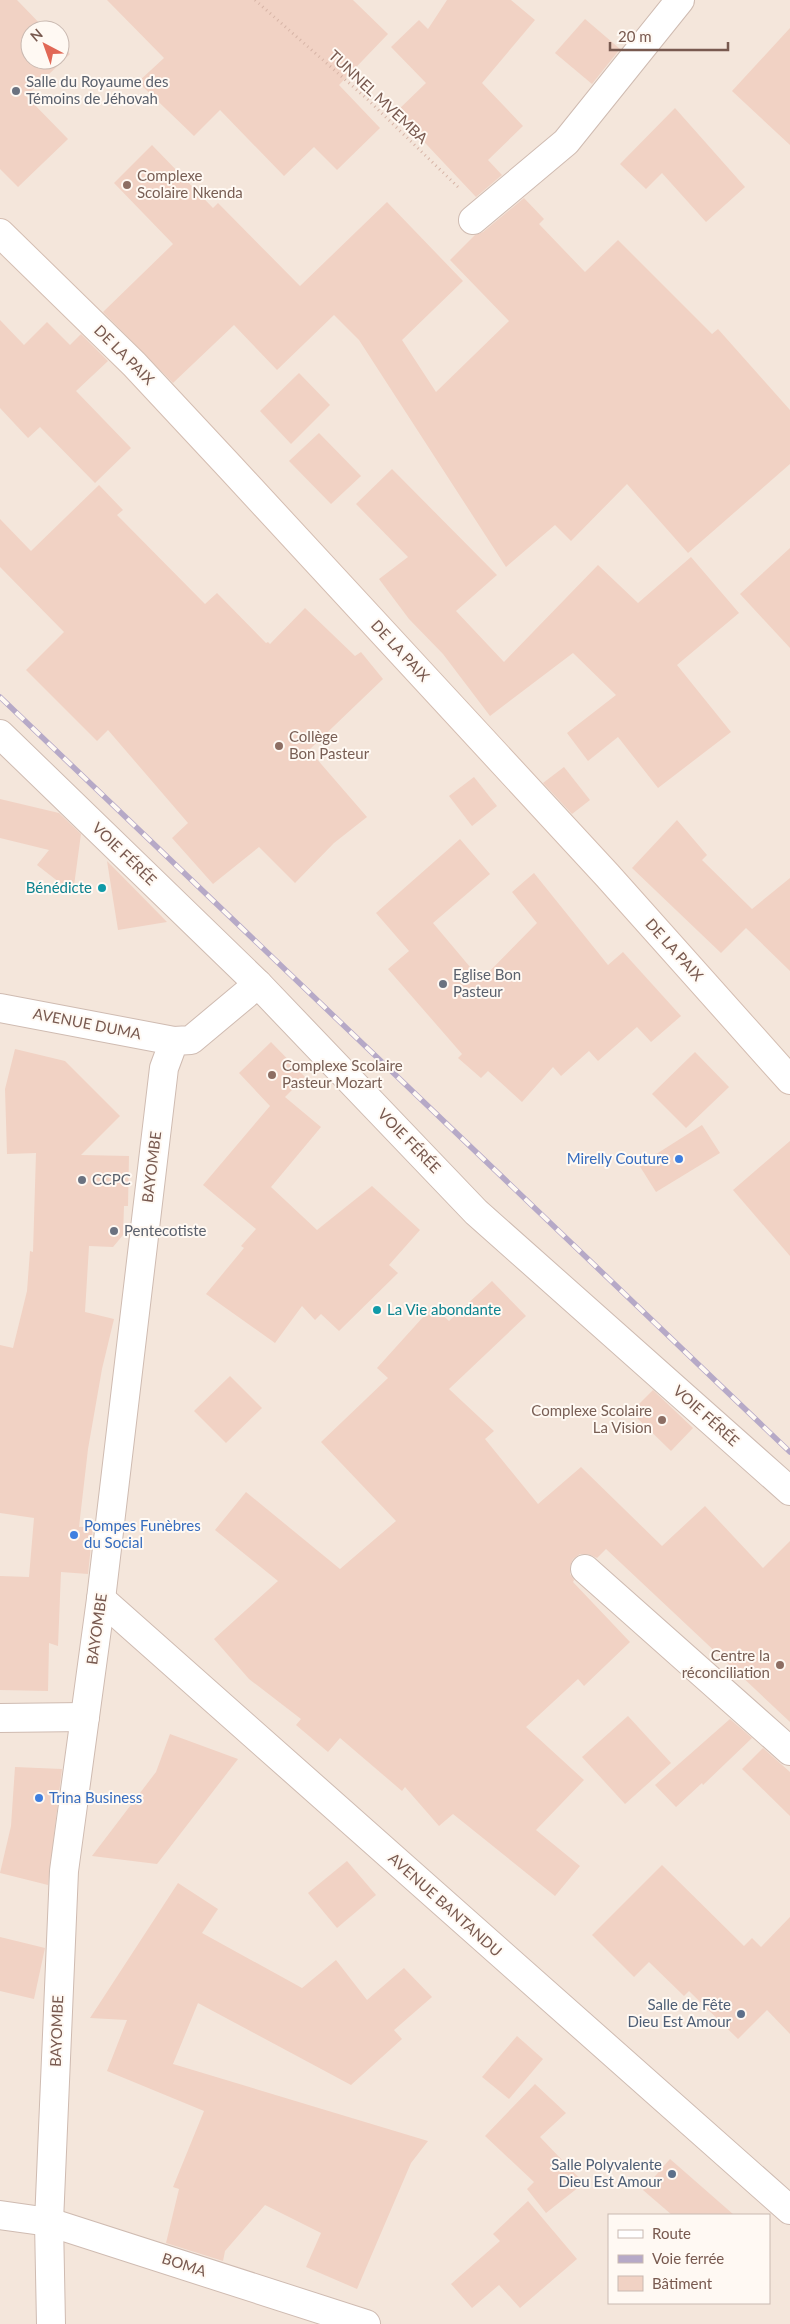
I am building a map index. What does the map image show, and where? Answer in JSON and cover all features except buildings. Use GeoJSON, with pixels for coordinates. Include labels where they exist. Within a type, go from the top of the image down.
{"type":"FeatureCollection","features":[{"type":"Feature","properties":{"kind":"street"},"geometry":{"type":"LineString","coordinates":[[481,214],[566,142],[680,0]]}},
{"type":"Feature","properties":{"kind":"street","name":"DE LA PAIX"},"geometry":{"type":"LineString","coordinates":[[0,233],[134,364],[199,433],[600,867],[790,1080]]}},
{"type":"Feature","properties":{"kind":"street","name":"VOIE FÉRÉE"},"geometry":{"type":"LineString","coordinates":[[0,734],[258,984],[476,1212],[790,1491]]}},
{"type":"Feature","properties":{"kind":"street"},"geometry":{"type":"LineString","coordinates":[[174,1041],[191,1040],[258,984]]}},
{"type":"Feature","properties":{"kind":"street","name":"AVENUE DUMA"},"geometry":{"type":"LineString","coordinates":[[0,1008],[174,1041]]}},
{"type":"Feature","properties":{"kind":"street","name":"BAYOMBE"},"geometry":{"type":"LineString","coordinates":[[51,2324],[49,2222],[64,1871],[101,1599],[164,1068],[174,1041]]}},
{"type":"Feature","properties":{"kind":"street"},"geometry":{"type":"LineString","coordinates":[[585,1569],[790,1751]]}},
{"type":"Feature","properties":{"kind":"street","name":"AVENUE BANTANDU"},"geometry":{"type":"LineString","coordinates":[[101,1599],[790,2210]]}},
{"type":"Feature","properties":{"kind":"street"},"geometry":{"type":"LineString","coordinates":[[0,1718],[85,1717]]}},
{"type":"Feature","properties":{"kind":"street","name":"BOMA"},"geometry":{"type":"LineString","coordinates":[[0,2216],[49,2222],[366,2324]]}},
{"type":"Feature","properties":{"kind":"path","name":"TUNNEL MVEMBA"},"geometry":{"type":"LineString","coordinates":[[254,0],[366,98],[456,186],[481,214]]}},
{"type":"Feature","properties":{"kind":"shaded area"},"geometry":{"type":"Polygon","coordinates":[[[0,0],[790,0],[790,2324],[0,2324],[0,0]]]}},
{"type":"Feature","properties":{"kind":"railway"},"geometry":{"type":"LineString","coordinates":[[0,697],[790,1452]]}},
{"type":"Feature","properties":{"kind":"place","name":"Salle du Royaume des Témoins de Jéhovah"},"geometry":{"type":"Point","coordinates":[16,91]}},
{"type":"Feature","properties":{"kind":"place","name":"Complexe Scolaire Nkenda"},"geometry":{"type":"Point","coordinates":[127,185]}},
{"type":"Feature","properties":{"kind":"place","name":"Collège Bon Pasteur"},"geometry":{"type":"Point","coordinates":[279,746]}},
{"type":"Feature","properties":{"kind":"place","name":"Bénédicte"},"geometry":{"type":"Point","coordinates":[102,888]}},
{"type":"Feature","properties":{"kind":"place","name":"Eglise Bon Pasteur"},"geometry":{"type":"Point","coordinates":[443,984]}},
{"type":"Feature","properties":{"kind":"place","name":"Complexe Scolaire Pasteur Mozart"},"geometry":{"type":"Point","coordinates":[272,1075]}},
{"type":"Feature","properties":{"kind":"place","name":"Mirelly Couture"},"geometry":{"type":"Point","coordinates":[679,1159]}},
{"type":"Feature","properties":{"kind":"place","name":"CCPC"},"geometry":{"type":"Point","coordinates":[82,1180]}},
{"type":"Feature","properties":{"kind":"place","name":"Pentecotiste"},"geometry":{"type":"Point","coordinates":[114,1231]}},
{"type":"Feature","properties":{"kind":"place","name":"La Vie abondante"},"geometry":{"type":"Point","coordinates":[377,1310]}},
{"type":"Feature","properties":{"kind":"place","name":"Complexe Scolaire La Vision"},"geometry":{"type":"Point","coordinates":[662,1420]}},
{"type":"Feature","properties":{"kind":"place","name":"Pompes Funèbres du Social"},"geometry":{"type":"Point","coordinates":[74,1535]}},
{"type":"Feature","properties":{"kind":"place","name":"Centre la réconciliation"},"geometry":{"type":"Point","coordinates":[780,1665]}},
{"type":"Feature","properties":{"kind":"place","name":"Trina Business"},"geometry":{"type":"Point","coordinates":[39,1798]}},
{"type":"Feature","properties":{"kind":"place","name":"Salle de Fête Dieu Est Amour"},"geometry":{"type":"Point","coordinates":[741,2014]}},
{"type":"Feature","properties":{"kind":"place","name":"Salle Polyvalente Dieu Est Amour"},"geometry":{"type":"Point","coordinates":[672,2174]}}]}
